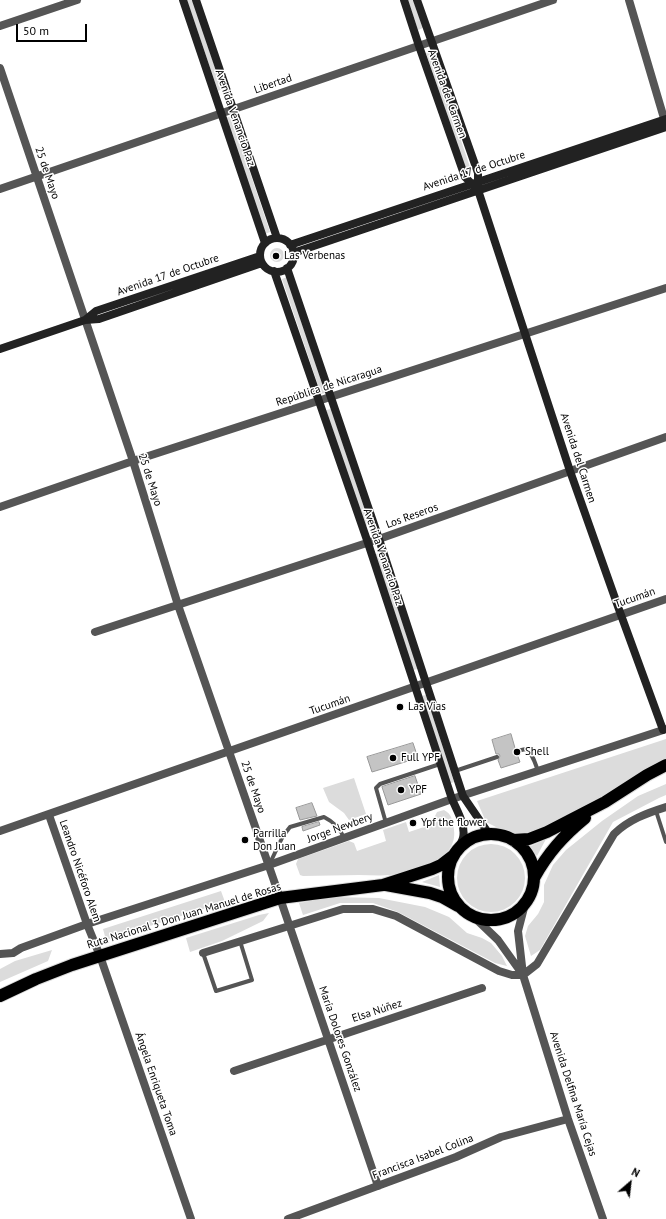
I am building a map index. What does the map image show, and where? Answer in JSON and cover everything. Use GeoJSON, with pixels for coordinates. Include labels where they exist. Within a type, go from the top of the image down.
{"type":"FeatureCollection","features":[{"type":"Feature","properties":{"kind":"highway"},"geometry":{"type":"LineString","coordinates":[[513,840],[529,839],[547,832],[605,802],[647,775],[666,765]]}},
{"type":"Feature","properties":{"kind":"highway"},"geometry":{"type":"LineString","coordinates":[[534,878],[551,852],[569,832],[605,802]]}},
{"type":"Feature","properties":{"kind":"highway"},"geometry":{"type":"LineString","coordinates":[[488,834],[501,835],[513,840],[522,847],[529,856],[533,867],[534,878],[532,892],[525,904],[517,912],[507,918],[484,920],[474,917],[459,906],[451,894],[448,881],[449,868],[456,853],[471,839],[488,834]]}},
{"type":"Feature","properties":{"kind":"highway","name":"Ruta Nacional 3 Don Juan Manuel de Rosas"},"geometry":{"type":"LineString","coordinates":[[0,996],[36,979],[100,956],[280,898],[383,885],[432,869],[441,865],[456,853]]}},
{"type":"Feature","properties":{"kind":"highway","name":"Ruta Nacional 3 Don Juan Manuel de Rosas"},"geometry":{"type":"LineString","coordinates":[[383,885],[430,893],[442,897],[459,906]]}},
{"type":"Feature","properties":{"kind":"main road","name":"Avenida Venancio Paz"},"geometry":{"type":"LineString","coordinates":[[183,0],[265,242]]}},
{"type":"Feature","properties":{"kind":"main road","name":"Avenida Venancio Paz"},"geometry":{"type":"LineString","coordinates":[[196,0],[277,238]]}},
{"type":"Feature","properties":{"kind":"main road","name":"Avenida del Carmen"},"geometry":{"type":"LineString","coordinates":[[404,0],[465,177],[475,182]]}},
{"type":"Feature","properties":{"kind":"main road","name":"Avenida del Carmen"},"geometry":{"type":"LineString","coordinates":[[417,0],[478,173],[475,182],[570,471],[620,615],[665,730]]}},
{"type":"Feature","properties":{"kind":"main road","name":"Avenida 17 de Octubre"},"geometry":{"type":"LineString","coordinates":[[292,249],[475,182],[666,122]]}},
{"type":"Feature","properties":{"kind":"main road","name":"Avenida 17 de Octubre"},"geometry":{"type":"LineString","coordinates":[[292,249],[478,190],[666,122]]}},
{"type":"Feature","properties":{"kind":"main road"},"geometry":{"type":"LineString","coordinates":[[277,238],[284,240],[292,249],[292,261],[287,268],[278,272],[267,268],[261,260],[262,246],[265,242],[277,238]]}},
{"type":"Feature","properties":{"kind":"main road","name":"Avenida 17 de Octubre"},"geometry":{"type":"LineString","coordinates":[[0,349],[85,320],[96,311],[261,260]]}},
{"type":"Feature","properties":{"kind":"main road","name":"Avenida Venancio Paz"},"geometry":{"type":"LineString","coordinates":[[287,268],[379,539],[462,796],[488,834]]}},
{"type":"Feature","properties":{"kind":"main road","name":"Avenida Venancio Paz"},"geometry":{"type":"LineString","coordinates":[[274,271],[368,543],[440,764],[462,824],[464,831],[463,838],[456,853]]}},
{"type":"Feature","properties":{"kind":"street"},"geometry":{"type":"LineString","coordinates":[[0,26],[76,0]]}},
{"type":"Feature","properties":{"kind":"street","name":"Libertad"},"geometry":{"type":"LineString","coordinates":[[0,189],[553,0]]}},
{"type":"Feature","properties":{"kind":"street"},"geometry":{"type":"LineString","coordinates":[[629,0],[666,122]]}},
{"type":"Feature","properties":{"kind":"street","name":"25 de Mayo"},"geometry":{"type":"LineString","coordinates":[[0,68],[133,461],[178,605],[280,898]]}},
{"type":"Feature","properties":{"kind":"street","name":"República de Nicaragua"},"geometry":{"type":"LineString","coordinates":[[0,507],[133,461],[666,288]]}},
{"type":"Feature","properties":{"kind":"street","name":"Los Reseros"},"geometry":{"type":"LineString","coordinates":[[95,632],[368,543],[666,437]]}},
{"type":"Feature","properties":{"kind":"street","name":"Tucumán"},"geometry":{"type":"LineString","coordinates":[[0,831],[666,599]]}},
{"type":"Feature","properties":{"kind":"street","name":"Jorge Newbery"},"geometry":{"type":"LineString","coordinates":[[0,954],[13,953],[21,948],[87,924],[269,866],[452,799],[665,730]]}},
{"type":"Feature","properties":{"kind":"street"},"geometry":{"type":"LineString","coordinates":[[203,953],[343,909],[372,909],[396,916],[499,971],[512,975],[523,976],[537,964],[614,834],[622,825],[666,807]]}},
{"type":"Feature","properties":{"kind":"street","name":"Leandro Nicéforo Alem"},"geometry":{"type":"LineString","coordinates":[[49,815],[87,924],[100,956]]}},
{"type":"Feature","properties":{"kind":"street","name":"María Dolores González"},"geometry":{"type":"LineString","coordinates":[[280,898],[378,1186]]}},
{"type":"Feature","properties":{"kind":"street","name":"Avenida Delfina María Cejas"},"geometry":{"type":"LineString","coordinates":[[525,904],[518,931],[523,976],[568,1119],[603,1219]]}},
{"type":"Feature","properties":{"kind":"street","name":"Avenida Delfina María Cejas"},"geometry":{"type":"LineString","coordinates":[[474,917],[498,940],[523,976]]}},
{"type":"Feature","properties":{"kind":"street"},"geometry":{"type":"LineString","coordinates":[[0,962],[13,953]]}},
{"type":"Feature","properties":{"kind":"street","name":"Ángela Enriqueta Toma"},"geometry":{"type":"LineString","coordinates":[[100,956],[191,1219]]}},
{"type":"Feature","properties":{"kind":"street","name":"Elsa Núñez"},"geometry":{"type":"LineString","coordinates":[[234,1071],[482,988]]}},
{"type":"Feature","properties":{"kind":"street","name":"Francisca Isabel Colina"},"geometry":{"type":"LineString","coordinates":[[288,1219],[456,1157],[502,1137],[568,1119]]}},
{"type":"Feature","properties":{"kind":"lane"},"geometry":{"type":"LineString","coordinates":[[516,752],[526,749],[529,751],[538,771]]}},
{"type":"Feature","properties":{"kind":"lane"},"geometry":{"type":"LineString","coordinates":[[454,771],[497,757]]}},
{"type":"Feature","properties":{"kind":"lane"},"geometry":{"type":"LineString","coordinates":[[386,823],[376,788],[380,784],[440,764]]}},
{"type":"Feature","properties":{"kind":"lane"},"geometry":{"type":"LineString","coordinates":[[656,810],[666,842]]}},
{"type":"Feature","properties":{"kind":"lane"},"geometry":{"type":"LineString","coordinates":[[269,866],[283,836],[290,827],[324,817],[332,820],[341,831],[344,838]]}},
{"type":"Feature","properties":{"kind":"lane"},"geometry":{"type":"LineString","coordinates":[[203,953],[216,991],[252,980],[240,941]]}},
{"type":"Feature","properties":{"kind":"shaded area"},"geometry":{"type":"Polygon","coordinates":[[[187,0],[193,0],[222,89],[218,91],[187,0]]]}},
{"type":"Feature","properties":{"kind":"shaded area"},"geometry":{"type":"Polygon","coordinates":[[[408,0],[413,0],[423,28],[418,30],[408,0]]]}},
{"type":"Feature","properties":{"kind":"shaded area"},"geometry":{"type":"Polygon","coordinates":[[[431,52],[470,167],[465,169],[426,53],[431,52]]]}},
{"type":"Feature","properties":{"kind":"shaded area"},"geometry":{"type":"Polygon","coordinates":[[[231,116],[270,232],[265,234],[226,118],[231,116]]]}},
{"type":"Feature","properties":{"kind":"shaded area"},"geometry":{"type":"Polygon","coordinates":[[[277,248],[282,250],[284,255],[282,260],[277,262],[272,260],[270,255],[272,250],[277,248]]]}},
{"type":"Feature","properties":{"kind":"shaded area"},"geometry":{"type":"Polygon","coordinates":[[[287,277],[325,393],[321,394],[282,279],[287,277]]]}},
{"type":"Feature","properties":{"kind":"shaded area"},"geometry":{"type":"Polygon","coordinates":[[[331,409],[370,525],[365,526],[326,410],[331,409]]]}},
{"type":"Feature","properties":{"kind":"shaded area"},"geometry":{"type":"Polygon","coordinates":[[[379,553],[418,669],[413,670],[374,555],[379,553]]]}},
{"type":"Feature","properties":{"kind":"shaded area"},"geometry":{"type":"Polygon","coordinates":[[[426,695],[454,782],[449,784],[421,696],[426,695]]]}},
{"type":"Feature","properties":{"kind":"shaded area"},"geometry":{"type":"Polygon","coordinates":[[[666,739],[666,761],[539,831],[523,835],[510,833],[500,829],[486,822],[477,801],[666,739]]]}},
{"type":"Feature","properties":{"kind":"shaded area"},"geometry":{"type":"Polygon","coordinates":[[[354,778],[366,814],[349,820],[344,813],[329,802],[323,788],[354,778]]]}},
{"type":"Feature","properties":{"kind":"shaded area"},"geometry":{"type":"Polygon","coordinates":[[[666,784],[666,795],[613,822],[540,950],[531,956],[525,936],[528,926],[538,914],[544,902],[544,885],[553,865],[566,850],[602,821],[638,796],[666,784]]]}},
{"type":"Feature","properties":{"kind":"shaded area"},"geometry":{"type":"Polygon","coordinates":[[[444,810],[449,814],[453,821],[453,841],[449,850],[442,857],[422,868],[390,875],[300,875],[296,864],[298,859],[349,841],[354,843],[357,851],[386,841],[383,830],[406,822],[409,832],[436,823],[434,818],[437,812],[444,810]]]}},
{"type":"Feature","properties":{"kind":"shaded area"},"geometry":{"type":"Polygon","coordinates":[[[546,839],[537,856],[529,847],[546,839]]]}},
{"type":"Feature","properties":{"kind":"shaded area"},"geometry":{"type":"Polygon","coordinates":[[[491,844],[504,847],[515,854],[522,865],[525,878],[522,891],[515,902],[504,909],[491,912],[478,909],[467,902],[460,891],[457,878],[460,865],[467,854],[478,847],[491,844]]]}},
{"type":"Feature","properties":{"kind":"shaded area"},"geometry":{"type":"Polygon","coordinates":[[[439,875],[440,887],[422,882],[439,875]]]}},
{"type":"Feature","properties":{"kind":"shaded area"},"geometry":{"type":"Polygon","coordinates":[[[221,891],[225,902],[106,940],[103,929],[221,891]]]}},
{"type":"Feature","properties":{"kind":"shaded area"},"geometry":{"type":"Polygon","coordinates":[[[332,897],[379,898],[425,907],[449,917],[467,933],[491,943],[502,956],[507,966],[495,963],[398,912],[373,903],[340,903],[303,915],[299,903],[332,897]]]}},
{"type":"Feature","properties":{"kind":"shaded area"},"geometry":{"type":"Polygon","coordinates":[[[269,913],[263,921],[222,941],[190,952],[186,938],[269,913]]]}},
{"type":"Feature","properties":{"kind":"shaded area"},"geometry":{"type":"Polygon","coordinates":[[[52,950],[48,961],[0,982],[0,969],[15,961],[52,950]]]}},
{"type":"Feature","properties":{"kind":"building"},"geometry":{"type":"Polygon","coordinates":[[[511,734],[515,748],[514,752],[517,754],[520,762],[501,768],[498,760],[500,756],[499,754],[496,754],[492,740],[511,734]]]}},
{"type":"Feature","properties":{"kind":"building","name":"Full YPF"},"geometry":{"type":"Polygon","coordinates":[[[413,743],[418,758],[372,772],[367,757],[413,743]]]}},
{"type":"Feature","properties":{"kind":"building"},"geometry":{"type":"Polygon","coordinates":[[[415,776],[421,794],[388,805],[382,787],[415,776]]]}},
{"type":"Feature","properties":{"kind":"building"},"geometry":{"type":"Polygon","coordinates":[[[312,803],[317,816],[300,820],[296,808],[312,803]]]}},
{"type":"Feature","properties":{"kind":"building"},"geometry":{"type":"Polygon","coordinates":[[[319,822],[320,825],[303,831],[302,827],[319,822]]]}},
{"type":"Feature","properties":{"kind":"place","name":"Las Verbenas"},"geometry":{"type":"Point","coordinates":[276,256]}},
{"type":"Feature","properties":{"kind":"place","name":"Las Vias"},"geometry":{"type":"Point","coordinates":[400,707]}},
{"type":"Feature","properties":{"kind":"place","name":"Shell"},"geometry":{"type":"Point","coordinates":[517,752]}},
{"type":"Feature","properties":{"kind":"place","name":"Full YPF"},"geometry":{"type":"Point","coordinates":[393,758]}},
{"type":"Feature","properties":{"kind":"place","name":"YPF"},"geometry":{"type":"Point","coordinates":[401,790]}},
{"type":"Feature","properties":{"kind":"place","name":"Ypf the flower"},"geometry":{"type":"Point","coordinates":[413,823]}},
{"type":"Feature","properties":{"kind":"place","name":"Parrilla Don Juan"},"geometry":{"type":"Point","coordinates":[245,840]}}]}
